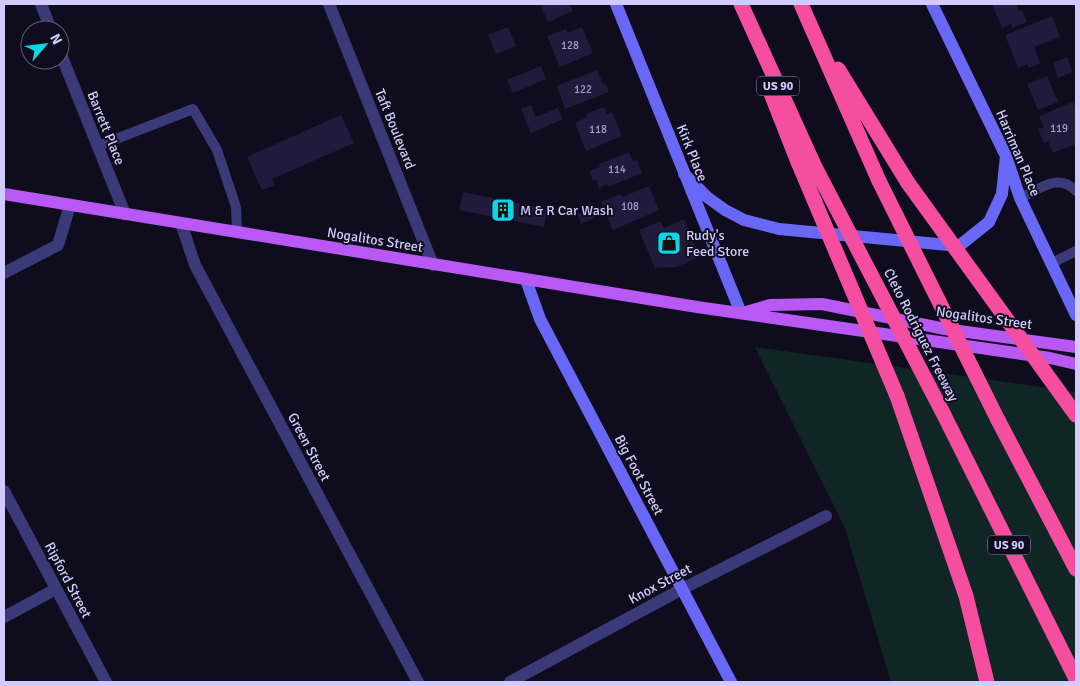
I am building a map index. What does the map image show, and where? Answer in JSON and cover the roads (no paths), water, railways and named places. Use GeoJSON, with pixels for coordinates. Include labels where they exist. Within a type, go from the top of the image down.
{"type":"FeatureCollection","features":[{"type":"Feature","properties":{"kind":"highway"},"geometry":{"type":"LineString","coordinates":[[735,4],[798,162],[897,396],[966,596],[987,682]]}},
{"type":"Feature","properties":{"kind":"highway","name":"Cleto Rodriguez Freeway"},"geometry":{"type":"LineString","coordinates":[[741,4],[816,167],[942,411],[1076,679]]}},
{"type":"Feature","properties":{"kind":"highway"},"geometry":{"type":"LineString","coordinates":[[801,4],[879,181],[998,420],[1076,569]]}},
{"type":"Feature","properties":{"kind":"highway"},"geometry":{"type":"LineString","coordinates":[[808,19],[908,183],[1076,415]]}},
{"type":"Feature","properties":{"kind":"main road","name":"Kirk Place"},"geometry":{"type":"LineString","coordinates":[[616,4],[741,314]]}},
{"type":"Feature","properties":{"kind":"main road","name":"Harriman Place"},"geometry":{"type":"LineString","coordinates":[[932,4],[1006,156],[1020,198],[1076,314]]}},
{"type":"Feature","properties":{"kind":"main road"},"geometry":{"type":"LineString","coordinates":[[684,174],[707,197],[725,210],[744,220],[779,229],[959,246],[989,222],[1002,194],[1006,156]]}},
{"type":"Feature","properties":{"kind":"main road","name":"Nogalitos Street"},"geometry":{"type":"LineString","coordinates":[[4,194],[526,280],[741,314],[1050,358],[1076,364]]}},
{"type":"Feature","properties":{"kind":"main road","name":"Big Foot Street"},"geometry":{"type":"LineString","coordinates":[[526,280],[540,319],[731,682]]}},
{"type":"Feature","properties":{"kind":"main road","name":"Nogalitos Street"},"geometry":{"type":"LineString","coordinates":[[741,314],[770,305],[822,304],[945,329],[1076,347]]}},
{"type":"Feature","properties":{"kind":"street"},"geometry":{"type":"LineString","coordinates":[[41,4],[47,20]]}},
{"type":"Feature","properties":{"kind":"street","name":"Taft Boulevard"},"geometry":{"type":"LineString","coordinates":[[329,4],[433,265]]}},
{"type":"Feature","properties":{"kind":"street","name":"Barrett Place"},"geometry":{"type":"LineString","coordinates":[[67,70],[125,214]]}},
{"type":"Feature","properties":{"kind":"street"},"geometry":{"type":"LineString","coordinates":[[4,273],[58,245],[70,205]]}},
{"type":"Feature","properties":{"kind":"street","name":"Green Street"},"geometry":{"type":"LineString","coordinates":[[180,223],[195,265],[418,682]]}},
{"type":"Feature","properties":{"kind":"street","name":"Ripford Street"},"geometry":{"type":"LineString","coordinates":[[4,491],[106,682]]}},
{"type":"Feature","properties":{"kind":"street","name":"Knox Street"},"geometry":{"type":"LineString","coordinates":[[510,682],[682,589],[826,516]]}},
{"type":"Feature","properties":{"kind":"street"},"geometry":{"type":"LineString","coordinates":[[4,617],[56,589]]}},
{"type":"Feature","properties":{"kind":"lane"},"geometry":{"type":"LineString","coordinates":[[98,146],[194,109],[217,150],[236,207],[237,232]]}},
{"type":"Feature","properties":{"kind":"lane"},"geometry":{"type":"LineString","coordinates":[[1020,198],[1056,181],[1066,183],[1076,191]]}},
{"type":"Feature","properties":{"kind":"lane"},"geometry":{"type":"LineString","coordinates":[[1052,263],[1076,251]]}},
{"type":"Feature","properties":{"kind":"place","name":"M & R Car Wash"},"geometry":{"type":"Point","coordinates":[503,210]}},
{"type":"Feature","properties":{"kind":"place","name":"Rudy's Feed Store"},"geometry":{"type":"Point","coordinates":[669,243]}}]}
